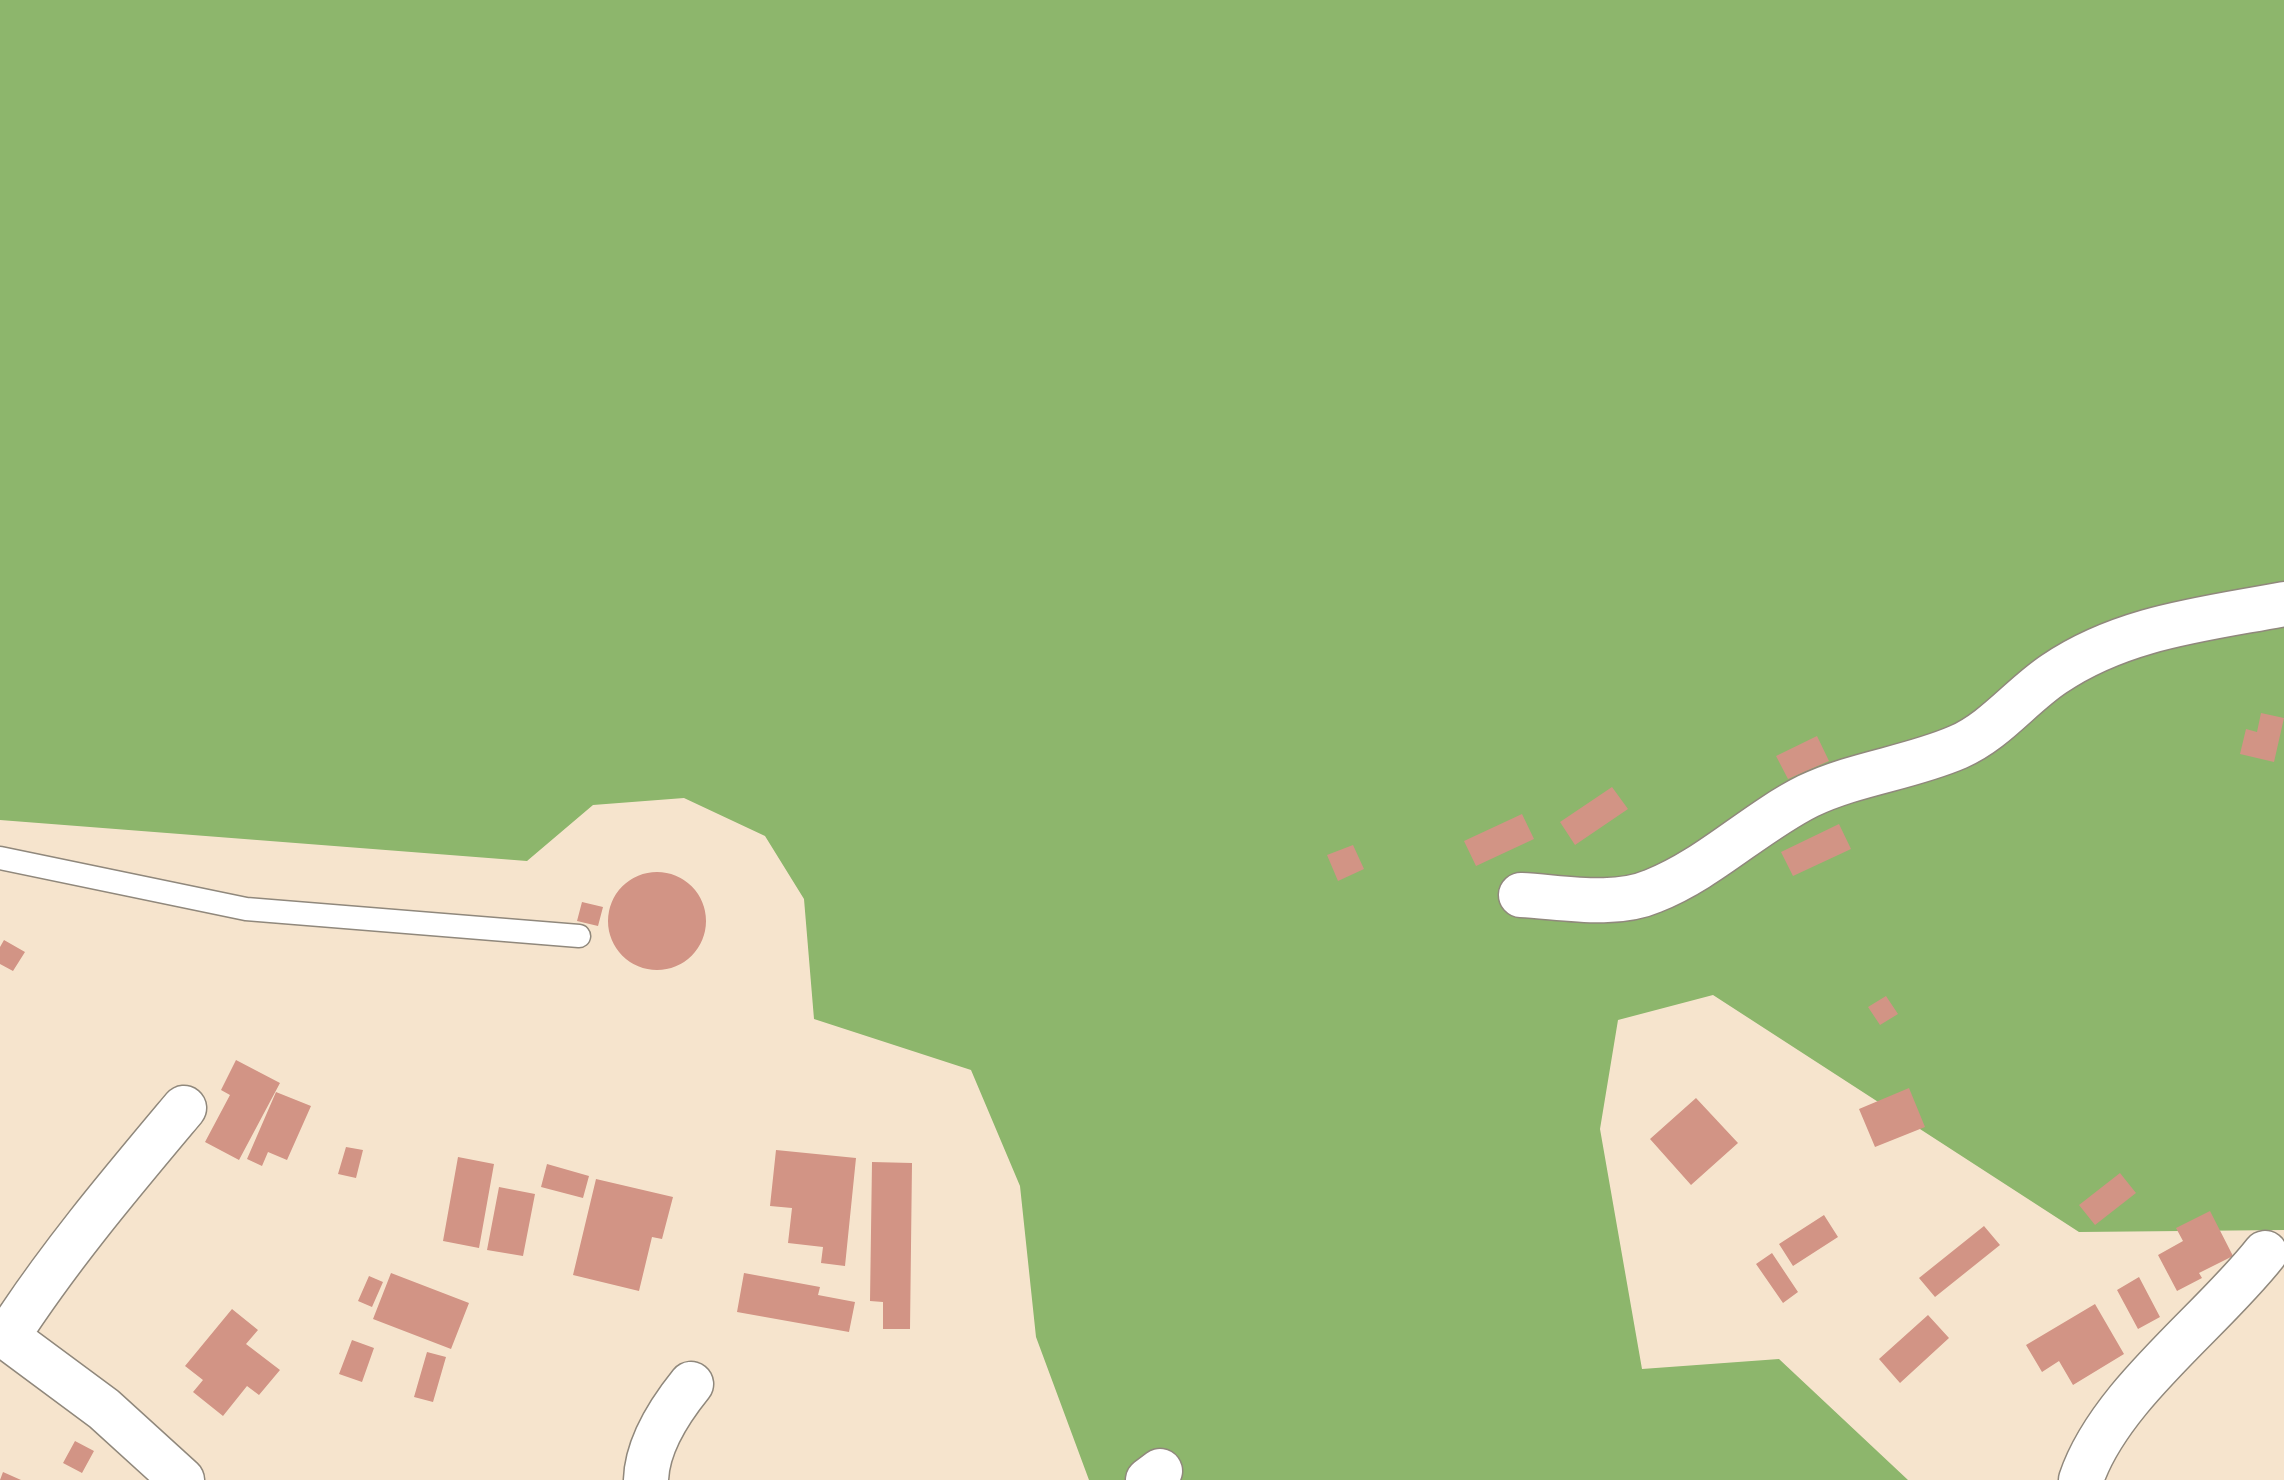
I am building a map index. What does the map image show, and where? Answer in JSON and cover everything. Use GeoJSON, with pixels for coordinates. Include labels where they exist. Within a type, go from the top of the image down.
{"type":"FeatureCollection","features":[{"type":"Feature","properties":{"kind":"street"},"geometry":{"type":"LineString","coordinates":[[1521,895],[1613,899],[1653,892],[1811,795],[1959,747],[2054,674],[2095,652],[2152,629],[2284,604]]}},
{"type":"Feature","properties":{"kind":"street"},"geometry":{"type":"LineString","coordinates":[[182,1480],[104,1409],[4,1335],[97,1212],[184,1108]]}},
{"type":"Feature","properties":{"kind":"street"},"geometry":{"type":"LineString","coordinates":[[2081,1480],[2089,1454],[2117,1415],[2265,1253]]}},
{"type":"Feature","properties":{"kind":"street"},"geometry":{"type":"LineString","coordinates":[[646,1480],[646,1468],[666,1419],[691,1384]]}},
{"type":"Feature","properties":{"kind":"lane"},"geometry":{"type":"LineString","coordinates":[[0,858],[246,909],[579,936]]}},
{"type":"Feature","properties":{"kind":"green space"},"geometry":{"type":"Polygon","coordinates":[[[0,0],[2284,0],[2284,1230],[2079,1232],[1713,995],[1618,1020],[1600,1129],[1642,1369],[1779,1359],[1908,1480],[1089,1480],[1036,1337],[1020,1186],[971,1070],[814,1019],[804,899],[765,836],[684,798],[593,805],[527,861],[0,820],[0,0]]]}},
{"type":"Feature","properties":{"kind":"building"},"geometry":{"type":"Polygon","coordinates":[[[2261,713],[2284,718],[2274,762],[2240,754],[2246,729],[2257,732],[2261,713]]]}},
{"type":"Feature","properties":{"kind":"building"},"geometry":{"type":"Polygon","coordinates":[[[1817,736],[1829,761],[1788,779],[1776,756],[1817,736]]]}},
{"type":"Feature","properties":{"kind":"building"},"geometry":{"type":"Polygon","coordinates":[[[1612,787],[1628,809],[1575,845],[1560,822],[1612,787]]]}},
{"type":"Feature","properties":{"kind":"building"},"geometry":{"type":"Polygon","coordinates":[[[1522,814],[1534,839],[1476,866],[1464,841],[1522,814]]]}},
{"type":"Feature","properties":{"kind":"building"},"geometry":{"type":"Polygon","coordinates":[[[1839,824],[1851,849],[1793,876],[1781,852],[1839,824]]]}},
{"type":"Feature","properties":{"kind":"building"},"geometry":{"type":"Polygon","coordinates":[[[1353,845],[1364,869],[1338,881],[1327,855],[1353,845]]]}},
{"type":"Feature","properties":{"kind":"building"},"geometry":{"type":"Polygon","coordinates":[[[657,872],[676,875],[692,886],[703,902],[706,921],[703,940],[692,956],[676,967],[657,970],[638,967],[622,956],[611,940],[608,921],[611,902],[622,886],[638,875],[657,872]]]}},
{"type":"Feature","properties":{"kind":"building"},"geometry":{"type":"Polygon","coordinates":[[[582,902],[603,907],[598,926],[577,921],[582,902]]]}},
{"type":"Feature","properties":{"kind":"building"},"geometry":{"type":"Polygon","coordinates":[[[4,940],[25,952],[13,971],[0,964],[0,947],[4,940]]]}},
{"type":"Feature","properties":{"kind":"building"},"geometry":{"type":"Polygon","coordinates":[[[1886,996],[1898,1014],[1880,1025],[1868,1007],[1886,996]]]}},
{"type":"Feature","properties":{"kind":"building"},"geometry":{"type":"Polygon","coordinates":[[[236,1060],[280,1083],[239,1160],[205,1142],[230,1095],[221,1090],[236,1060]]]}},
{"type":"Feature","properties":{"kind":"building"},"geometry":{"type":"Polygon","coordinates":[[[1909,1088],[1925,1127],[1875,1147],[1859,1109],[1909,1088]]]}},
{"type":"Feature","properties":{"kind":"building"},"geometry":{"type":"Polygon","coordinates":[[[276,1092],[311,1106],[287,1160],[268,1152],[262,1166],[247,1159],[276,1092]]]}},
{"type":"Feature","properties":{"kind":"building"},"geometry":{"type":"Polygon","coordinates":[[[1696,1098],[1738,1143],[1691,1185],[1650,1139],[1696,1098]]]}},
{"type":"Feature","properties":{"kind":"building"},"geometry":{"type":"Polygon","coordinates":[[[346,1147],[363,1150],[356,1178],[338,1174],[346,1147]]]}},
{"type":"Feature","properties":{"kind":"building"},"geometry":{"type":"Polygon","coordinates":[[[776,1150],[856,1158],[845,1266],[821,1263],[823,1247],[788,1243],[792,1208],[770,1206],[776,1150]]]}},
{"type":"Feature","properties":{"kind":"building"},"geometry":{"type":"Polygon","coordinates":[[[458,1157],[494,1164],[479,1248],[443,1241],[458,1157]]]}},
{"type":"Feature","properties":{"kind":"building"},"geometry":{"type":"Polygon","coordinates":[[[872,1162],[912,1163],[910,1329],[883,1329],[883,1302],[870,1301],[872,1162]]]}},
{"type":"Feature","properties":{"kind":"building"},"geometry":{"type":"Polygon","coordinates":[[[547,1164],[589,1176],[583,1198],[541,1187],[547,1164]]]}},
{"type":"Feature","properties":{"kind":"building"},"geometry":{"type":"Polygon","coordinates":[[[2120,1173],[2136,1193],[2095,1225],[2079,1205],[2120,1173]]]}},
{"type":"Feature","properties":{"kind":"building"},"geometry":{"type":"Polygon","coordinates":[[[596,1179],[673,1197],[662,1239],[652,1237],[639,1291],[573,1275],[596,1179]]]}},
{"type":"Feature","properties":{"kind":"building"},"geometry":{"type":"Polygon","coordinates":[[[499,1187],[535,1194],[523,1256],[487,1250],[499,1187]]]}},
{"type":"Feature","properties":{"kind":"building"},"geometry":{"type":"Polygon","coordinates":[[[2210,1211],[2233,1256],[2199,1273],[2202,1278],[2177,1291],[2158,1255],[2183,1241],[2176,1228],[2210,1211]]]}},
{"type":"Feature","properties":{"kind":"building"},"geometry":{"type":"Polygon","coordinates":[[[1824,1215],[1838,1237],[1793,1266],[1779,1244],[1824,1215]]]}},
{"type":"Feature","properties":{"kind":"building"},"geometry":{"type":"Polygon","coordinates":[[[1984,1226],[2000,1245],[1935,1297],[1919,1278],[1984,1226]]]}},
{"type":"Feature","properties":{"kind":"building"},"geometry":{"type":"Polygon","coordinates":[[[1772,1253],[1798,1292],[1783,1303],[1756,1264],[1772,1253]]]}},
{"type":"Feature","properties":{"kind":"building"},"geometry":{"type":"Polygon","coordinates":[[[391,1273],[469,1303],[451,1349],[373,1319],[391,1273]]]}},
{"type":"Feature","properties":{"kind":"building"},"geometry":{"type":"Polygon","coordinates":[[[744,1273],[820,1287],[818,1295],[855,1302],[849,1332],[737,1312],[744,1273]]]}},
{"type":"Feature","properties":{"kind":"building"},"geometry":{"type":"Polygon","coordinates":[[[369,1276],[383,1282],[372,1307],[358,1301],[369,1276]]]}},
{"type":"Feature","properties":{"kind":"building"},"geometry":{"type":"Polygon","coordinates":[[[2139,1277],[2160,1317],[2138,1329],[2117,1290],[2139,1277]]]}},
{"type":"Feature","properties":{"kind":"building"},"geometry":{"type":"Polygon","coordinates":[[[2095,1304],[2124,1354],[2073,1385],[2059,1361],[2042,1372],[2026,1345],[2095,1304]]]}},
{"type":"Feature","properties":{"kind":"building"},"geometry":{"type":"Polygon","coordinates":[[[232,1309],[258,1330],[246,1344],[280,1370],[259,1395],[247,1386],[223,1416],[193,1392],[203,1380],[185,1366],[232,1309]]]}},
{"type":"Feature","properties":{"kind":"building"},"geometry":{"type":"Polygon","coordinates":[[[1928,1315],[1949,1338],[1900,1383],[1879,1359],[1928,1315]]]}},
{"type":"Feature","properties":{"kind":"building"},"geometry":{"type":"Polygon","coordinates":[[[352,1340],[374,1348],[362,1382],[339,1374],[352,1340]]]}},
{"type":"Feature","properties":{"kind":"building"},"geometry":{"type":"Polygon","coordinates":[[[427,1352],[446,1357],[433,1402],[414,1397],[427,1352]]]}},
{"type":"Feature","properties":{"kind":"building"},"geometry":{"type":"Polygon","coordinates":[[[75,1441],[94,1451],[82,1473],[63,1463],[75,1441]]]}},
{"type":"Feature","properties":{"kind":"building"},"geometry":{"type":"Polygon","coordinates":[[[3,1472],[21,1480],[0,1480],[3,1472]]]}}]}
